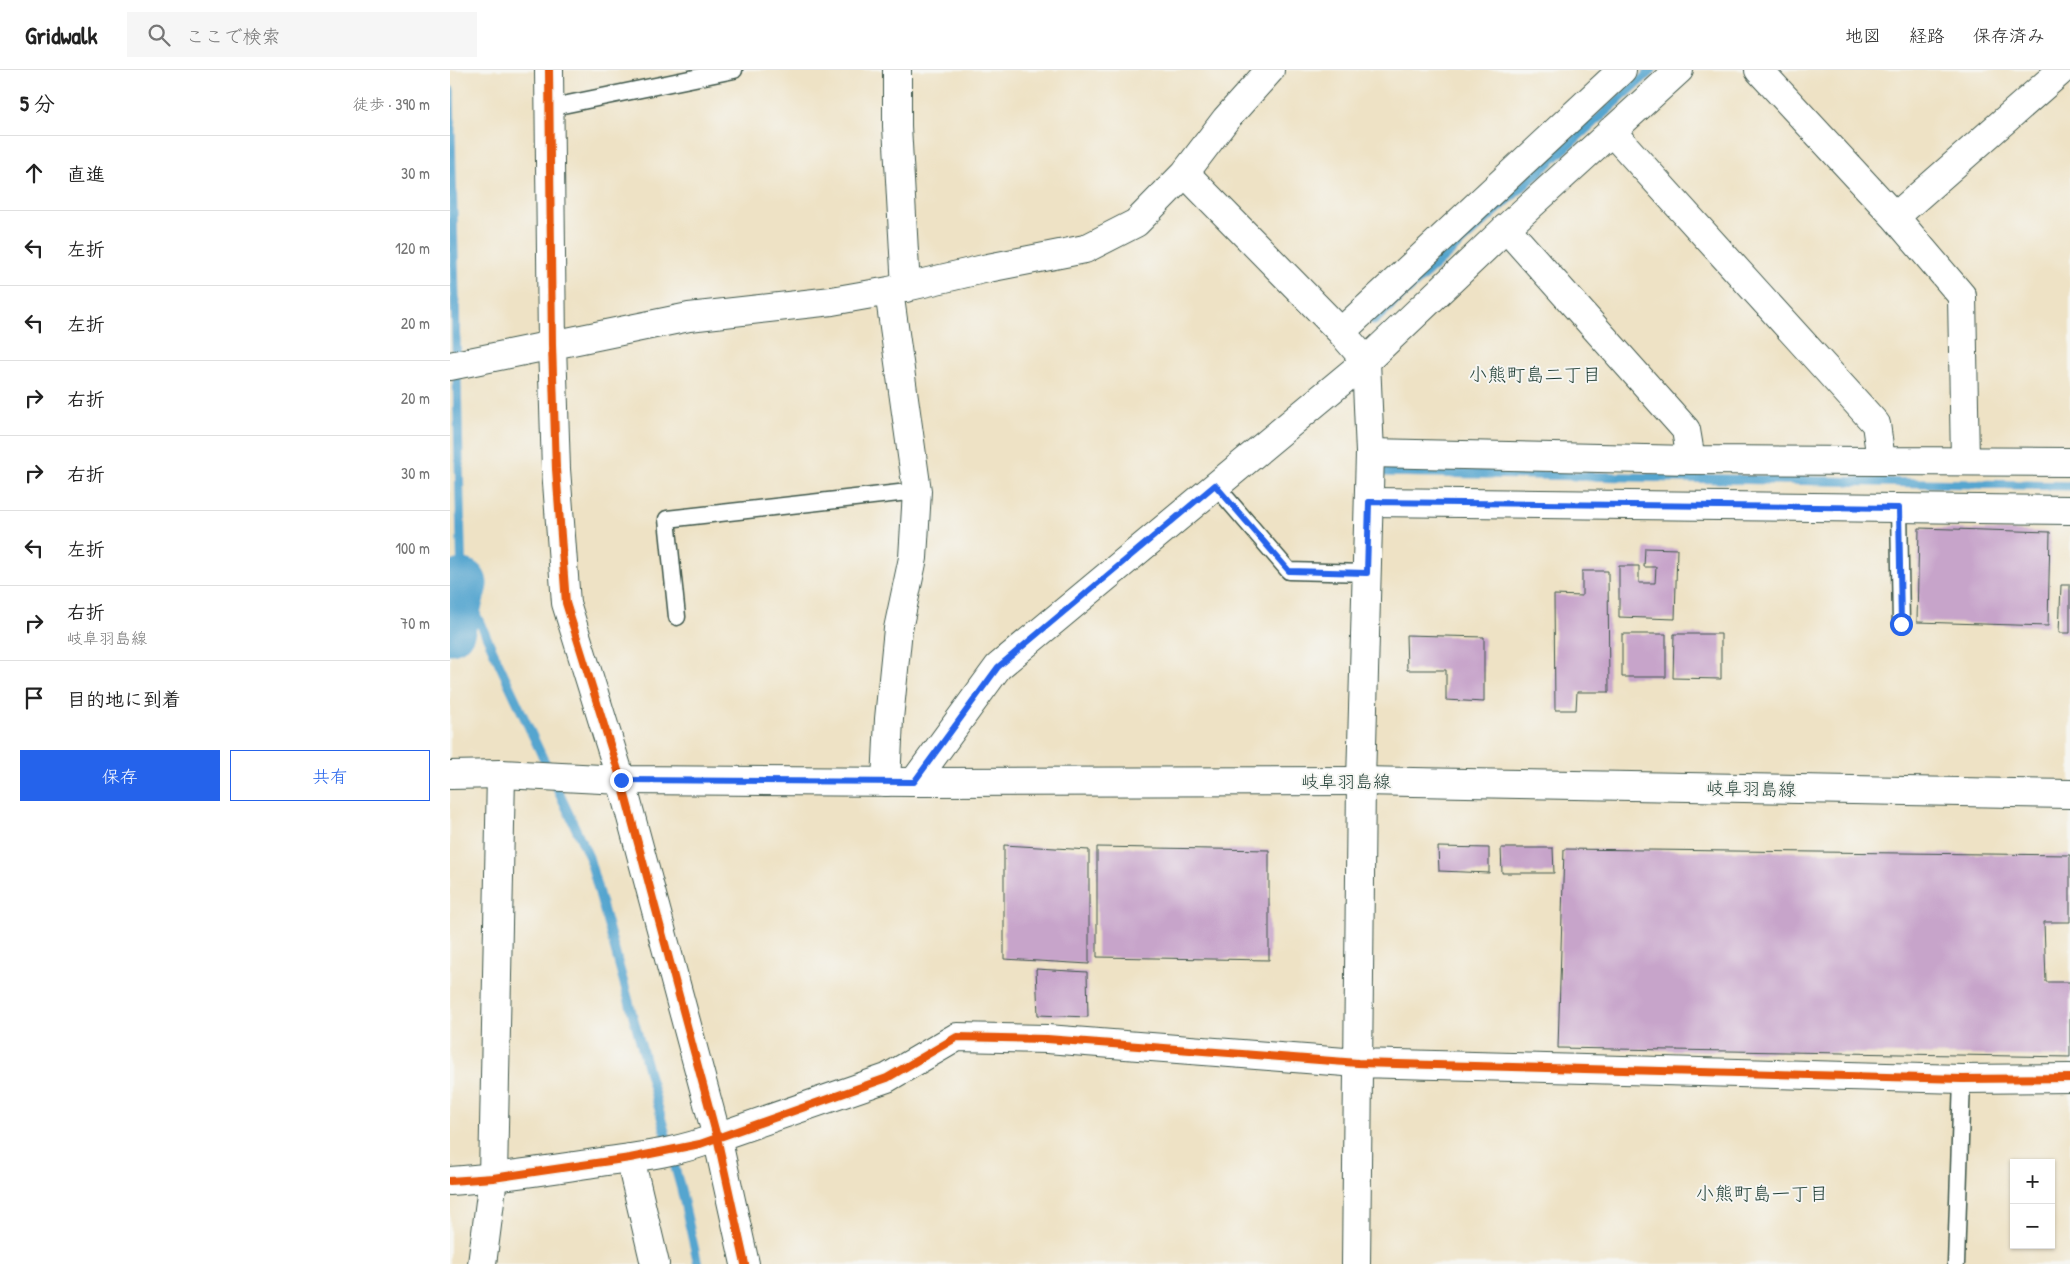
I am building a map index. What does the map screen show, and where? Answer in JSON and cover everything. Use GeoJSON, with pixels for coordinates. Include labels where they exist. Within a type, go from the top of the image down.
{"type":"FeatureCollection","features":[{"type":"Feature","properties":{"kind":"street"},"geometry":{"type":"LineString","coordinates":[[549,70],[552,345],[556,469],[566,602],[621,780],[708,1140],[745,1264]]}},
{"type":"Feature","properties":{"kind":"street"},"geometry":{"type":"LineString","coordinates":[[886,782],[889,719],[898,629],[913,558],[916,491],[898,290],[897,70]]}},
{"type":"Feature","properties":{"kind":"street"},"geometry":{"type":"LineString","coordinates":[[914,782],[998,667],[1366,361],[1506,228],[1537,174],[1622,70]]}},
{"type":"Feature","properties":{"kind":"street"},"geometry":{"type":"LineString","coordinates":[[1341,332],[1537,174],[1611,131],[1679,70]]}},
{"type":"Feature","properties":{"kind":"street"},"geometry":{"type":"LineString","coordinates":[[1759,70],[1895,217],[1962,296],[1965,461]]}},
{"type":"Feature","properties":{"kind":"street"},"geometry":{"type":"LineString","coordinates":[[1895,217],[2062,70]]}},
{"type":"Feature","properties":{"kind":"street"},"geometry":{"type":"LineString","coordinates":[[450,366],[689,318],[832,301],[898,290],[988,268],[1085,249],[1136,223],[1185,173],[1261,73]]}},
{"type":"Feature","properties":{"kind":"street"},"geometry":{"type":"LineString","coordinates":[[1611,131],[1876,424],[1881,460]]}},
{"type":"Feature","properties":{"kind":"street"},"geometry":{"type":"LineString","coordinates":[[1185,173],[1341,332],[1366,361],[1370,453],[1361,781],[1356,1264]]}},
{"type":"Feature","properties":{"kind":"street"},"geometry":{"type":"LineString","coordinates":[[1506,228],[1686,430],[1691,460]]}},
{"type":"Feature","properties":{"kind":"street"},"geometry":{"type":"LineString","coordinates":[[1370,453],[1691,460],[2070,462]]}},
{"type":"Feature","properties":{"kind":"street"},"geometry":{"type":"LineString","coordinates":[[1369,502],[2070,510]]}},
{"type":"Feature","properties":{"kind":"street","name":"岐阜羽島線"},"geometry":{"type":"LineString","coordinates":[[450,775],[508,775],[621,780],[886,782],[1361,781],[2070,794]]}},
{"type":"Feature","properties":{"kind":"street"},"geometry":{"type":"LineString","coordinates":[[482,1264],[493,1178],[508,775]]}},
{"type":"Feature","properties":{"kind":"street"},"geometry":{"type":"LineString","coordinates":[[450,1181],[493,1178],[639,1156],[708,1140],[887,1078],[957,1037],[1047,1039],[1358,1063],[1962,1079],[2070,1078]]}},
{"type":"Feature","properties":{"kind":"street"},"geometry":{"type":"LineString","coordinates":[[639,1156],[655,1264]]}},
{"type":"Feature","properties":{"kind":"lane"},"geometry":{"type":"LineString","coordinates":[[548,108],[734,70]]}},
{"type":"Feature","properties":{"kind":"lane"},"geometry":{"type":"LineString","coordinates":[[1215,485],[1289,571],[1367,573]]}},
{"type":"Feature","properties":{"kind":"lane"},"geometry":{"type":"LineString","coordinates":[[676,616],[667,519],[916,491]]}},
{"type":"Feature","properties":{"kind":"lane"},"geometry":{"type":"LineString","coordinates":[[1899,508],[1901,624]]}},
{"type":"Feature","properties":{"kind":"lane"},"geometry":{"type":"LineString","coordinates":[[1956,1264],[1962,1079]]}},
{"type":"Feature","properties":{"kind":"building"},"geometry":{"type":"Polygon","coordinates":[[[1919,528],[2050,532],[2048,626],[1917,622],[1919,528]]]}},
{"type":"Feature","properties":{"kind":"building"},"geometry":{"type":"Polygon","coordinates":[[[1645,548],[1677,549],[1675,619],[1619,617],[1619,566],[1639,566],[1639,583],[1655,583],[1656,567],[1644,567],[1645,548]]]}},
{"type":"Feature","properties":{"kind":"building"},"geometry":{"type":"Polygon","coordinates":[[[1582,571],[1608,571],[1609,692],[1577,692],[1576,710],[1555,710],[1554,595],[1582,596],[1582,571]]]}},
{"type":"Feature","properties":{"kind":"building"},"geometry":{"type":"Polygon","coordinates":[[[2061,585],[2070,585],[2070,633],[2059,633],[2061,585]]]}},
{"type":"Feature","properties":{"kind":"building"},"geometry":{"type":"Polygon","coordinates":[[[1622,634],[1666,634],[1666,677],[1622,677],[1622,634]]]}},
{"type":"Feature","properties":{"kind":"building"},"geometry":{"type":"Polygon","coordinates":[[[1674,634],[1721,634],[1721,679],[1673,678],[1674,634]]]}},
{"type":"Feature","properties":{"kind":"building"},"geometry":{"type":"Polygon","coordinates":[[[1406,635],[1484,637],[1484,702],[1446,700],[1446,670],[1407,670],[1406,635]]]}},
{"type":"Feature","properties":{"kind":"building"},"geometry":{"type":"Polygon","coordinates":[[[1004,845],[1089,850],[1089,964],[1004,959],[1004,845]]]}},
{"type":"Feature","properties":{"kind":"building"},"geometry":{"type":"Polygon","coordinates":[[[1097,847],[1269,850],[1269,960],[1097,957],[1097,847]]]}},
{"type":"Feature","properties":{"kind":"building"},"geometry":{"type":"Polygon","coordinates":[[[1438,847],[1489,848],[1489,873],[1439,871],[1438,847]]]}},
{"type":"Feature","properties":{"kind":"building"},"geometry":{"type":"Polygon","coordinates":[[[1501,848],[1553,848],[1554,873],[1502,873],[1501,848]]]}},
{"type":"Feature","properties":{"kind":"building"},"geometry":{"type":"Polygon","coordinates":[[[1564,849],[2070,855],[2070,922],[2044,922],[2046,982],[2070,982],[2070,1057],[1558,1048],[1564,849]]]}},
{"type":"Feature","properties":{"kind":"building"},"geometry":{"type":"Polygon","coordinates":[[[1036,969],[1087,972],[1088,1017],[1038,1015],[1036,969]]]}},
{"type":"Feature","properties":{"kind":"waterway"},"geometry":{"type":"LineString","coordinates":[[1374,321],[1652,70]]}},
{"type":"Feature","properties":{"kind":"waterway"},"geometry":{"type":"LineString","coordinates":[[450,90],[462,584],[589,857],[681,1189],[698,1264]]}},
{"type":"Feature","properties":{"kind":"waterway"},"geometry":{"type":"LineString","coordinates":[[1382,472],[2070,486]]}},
{"type":"Feature","properties":{"kind":"waterway"},"geometry":{"type":"LineString","coordinates":[[450,629],[462,584]]}},
{"type":"Feature","properties":{"kind":"cycle path"},"geometry":{"type":"LineString","coordinates":[[549,70],[552,345],[556,469],[566,603],[621,780],[717,1137],[745,1264]]}},
{"type":"Feature","properties":{"kind":"cycle path"},"geometry":{"type":"LineString","coordinates":[[450,1181],[493,1178],[630,1158],[700,1144],[887,1078],[957,1037],[1047,1039],[1358,1063],[1962,1079],[2070,1078]]}},
{"type":"Feature","properties":{"kind":"district","name":"小熊町島二丁目"},"geometry":{"type":"Point","coordinates":[1535,374]}},
{"type":"Feature","properties":{"kind":"district","name":"小熊町島一丁目"},"geometry":{"type":"Point","coordinates":[1762,1193]}},
{"type":"Feature","properties":{"kind":"route"},"geometry":{"type":"LineString","coordinates":[[621,780],[914,782],[998,667],[1215,485],[1289,571],[1367,573],[1369,502],[1899,508],[1901,624]]}}]}
